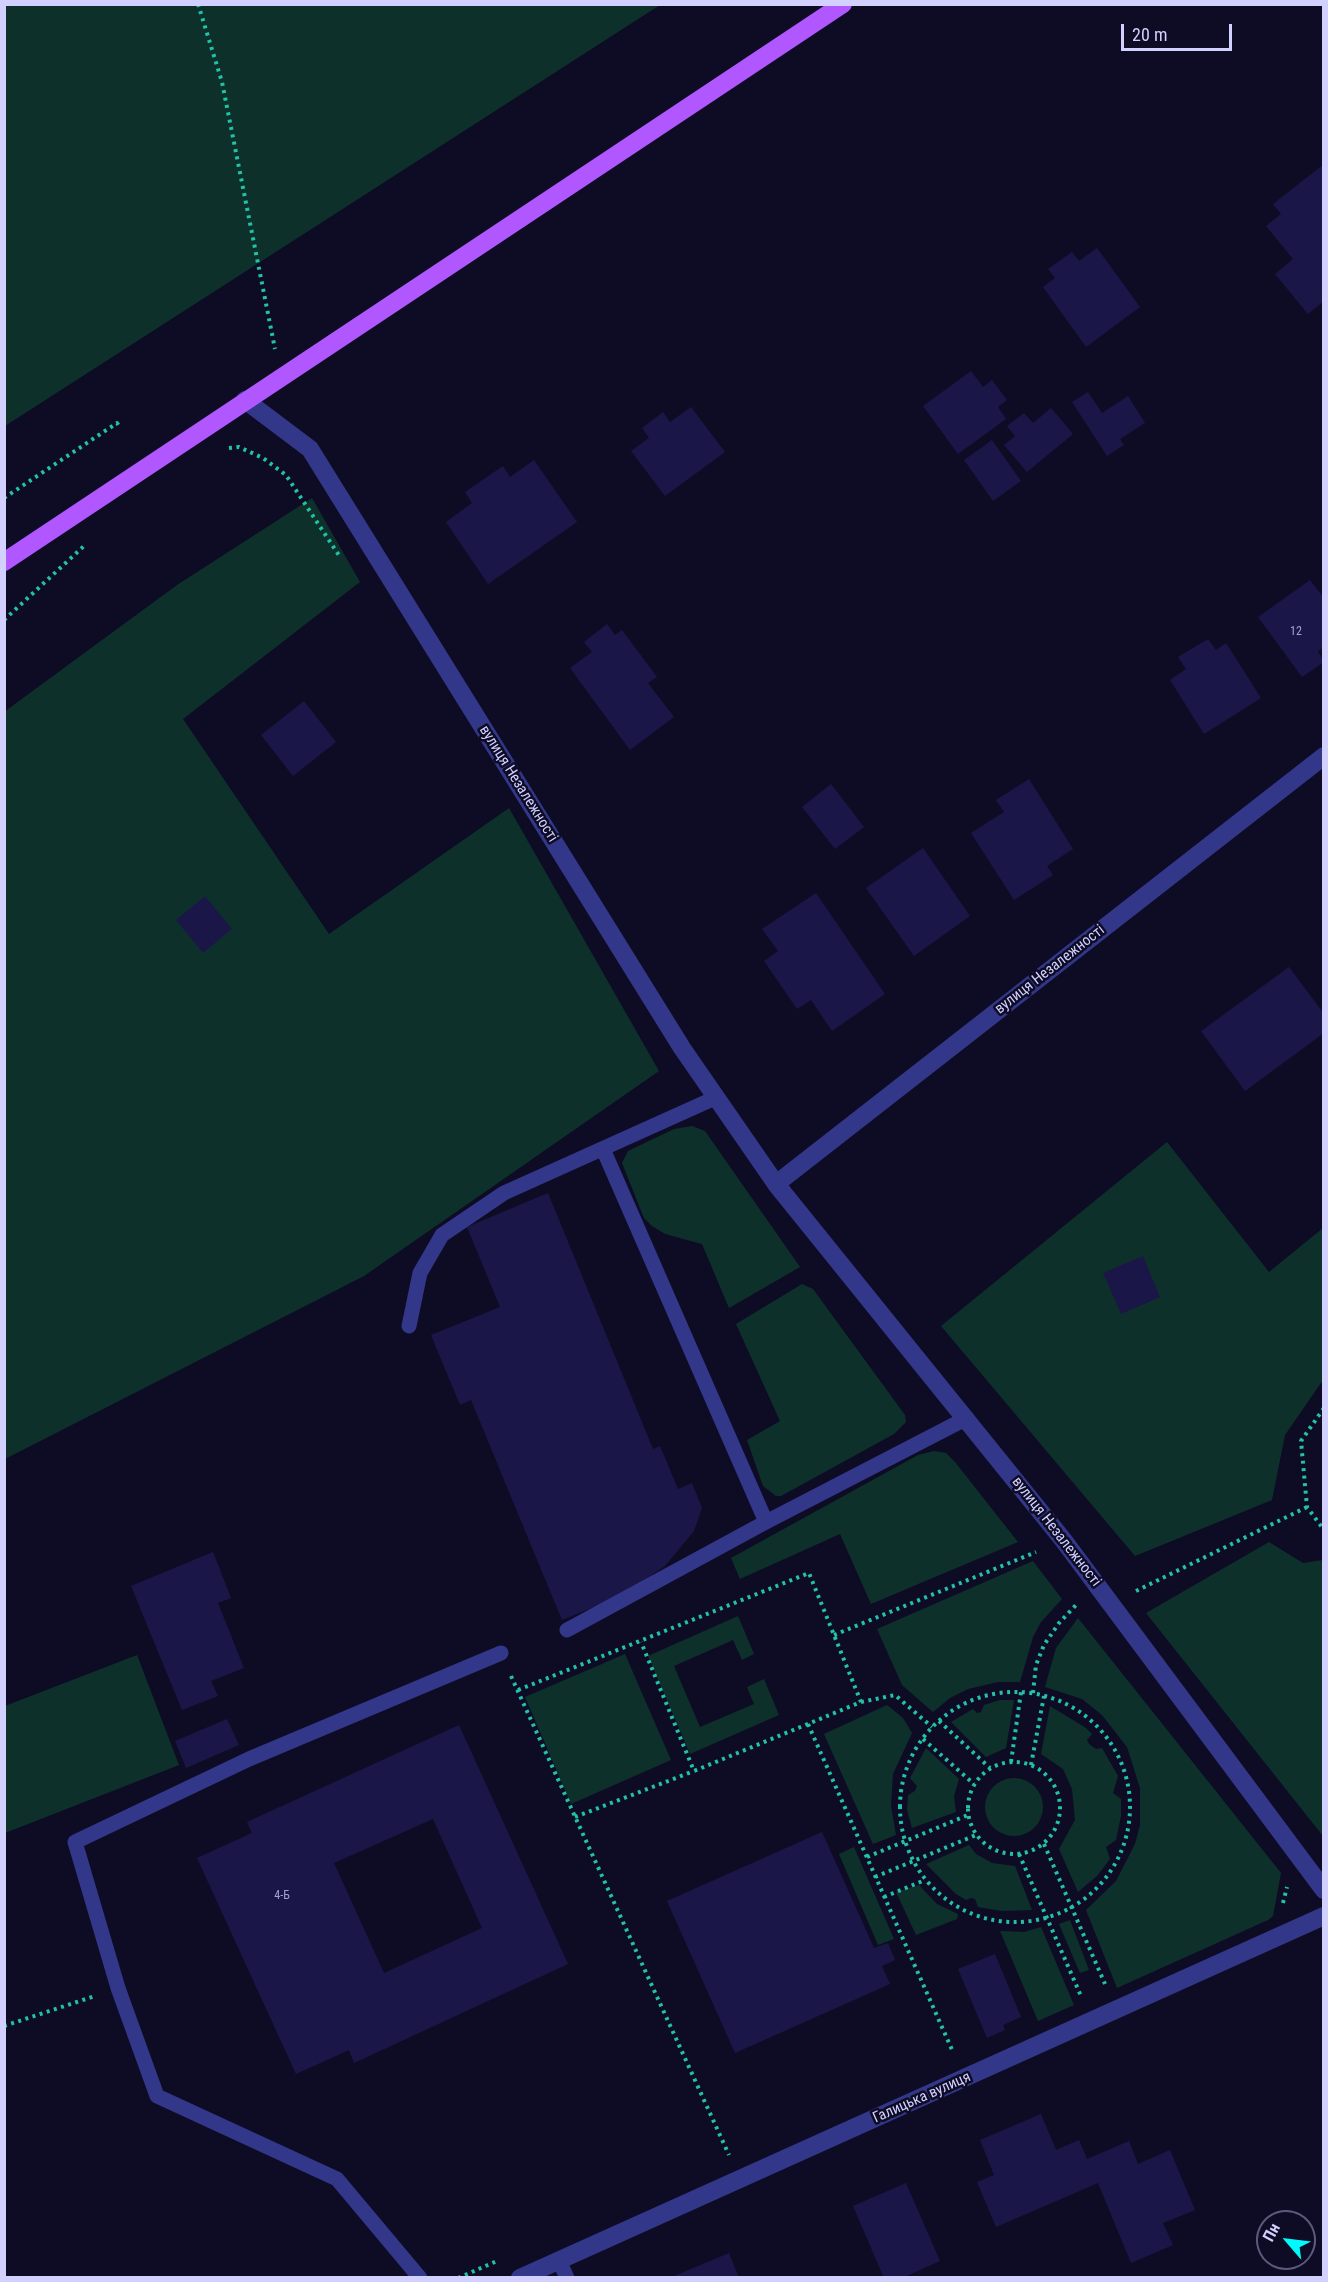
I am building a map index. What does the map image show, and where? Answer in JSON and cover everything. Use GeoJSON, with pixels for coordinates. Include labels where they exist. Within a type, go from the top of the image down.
{"type":"FeatureCollection","features":[{"type":"Feature","properties":{"kind":"main road"},"geometry":{"type":"LineString","coordinates":[[4,562],[843,4]]}},
{"type":"Feature","properties":{"kind":"street","name":"вулиця Незалежності"},"geometry":{"type":"LineString","coordinates":[[245,400],[310,449],[715,1098],[776,1184],[1064,1541],[1323,1890]]}},
{"type":"Feature","properties":{"kind":"street","name":"вулиця Незалежності"},"geometry":{"type":"LineString","coordinates":[[776,1184],[1323,756]]}},
{"type":"Feature","properties":{"kind":"street","name":"Галицька вулиця"},"geometry":{"type":"LineString","coordinates":[[520,2277],[1323,1916]]}},
{"type":"Feature","properties":{"kind":"lane"},"geometry":{"type":"LineString","coordinates":[[409,1326],[420,1274],[442,1234],[504,1193],[715,1098]]}},
{"type":"Feature","properties":{"kind":"lane"},"geometry":{"type":"LineString","coordinates":[[603,1149],[766,1521]]}},
{"type":"Feature","properties":{"kind":"lane"},"geometry":{"type":"LineString","coordinates":[[567,1630],[766,1521],[967,1418]]}},
{"type":"Feature","properties":{"kind":"lane"},"geometry":{"type":"LineString","coordinates":[[420,2277],[337,2179],[157,2096],[118,1988],[75,1842],[249,1759],[501,1653]]}},
{"type":"Feature","properties":{"kind":"lane"},"geometry":{"type":"LineString","coordinates":[[559,2260],[567,2277]]}},
{"type":"Feature","properties":{"kind":"path"},"geometry":{"type":"LineString","coordinates":[[198,4],[222,82],[280,377]]}},
{"type":"Feature","properties":{"kind":"path"},"geometry":{"type":"LineString","coordinates":[[4,498],[117,423],[119,426]]}},
{"type":"Feature","properties":{"kind":"path"},"geometry":{"type":"LineString","coordinates":[[1323,1408],[1301,1441],[1307,1507],[1323,1530]]}},
{"type":"Feature","properties":{"kind":"path"},"geometry":{"type":"LineString","coordinates":[[1111,1603],[1307,1507]]}},
{"type":"Feature","properties":{"kind":"path"},"geometry":{"type":"LineString","coordinates":[[834,1635],[1064,1541]]}},
{"type":"Feature","properties":{"kind":"path"},"geometry":{"type":"LineString","coordinates":[[518,1690],[809,1573],[861,1702]]}},
{"type":"Feature","properties":{"kind":"path"},"geometry":{"type":"LineString","coordinates":[[1033,1693],[1036,1665],[1044,1645],[1076,1604]]}},
{"type":"Feature","properties":{"kind":"path"},"geometry":{"type":"LineString","coordinates":[[641,1642],[694,1771]]}},
{"type":"Feature","properties":{"kind":"path"},"geometry":{"type":"LineString","coordinates":[[501,1653],[732,2163]]}},
{"type":"Feature","properties":{"kind":"path"},"geometry":{"type":"LineString","coordinates":[[1011,1762],[1022,1692]]}},
{"type":"Feature","properties":{"kind":"path"},"geometry":{"type":"LineString","coordinates":[[1022,1692],[1059,1700],[1089,1718],[1112,1743],[1126,1774],[1131,1802],[1129,1831],[1119,1859],[1103,1883],[1072,1907],[1047,1918],[1027,1922],[999,1922],[971,1914],[946,1900],[925,1880],[913,1861],[900,1822],[901,1788],[912,1755],[939,1721],[959,1706],[991,1694],[1022,1692]]}},
{"type":"Feature","properties":{"kind":"path"},"geometry":{"type":"LineString","coordinates":[[575,1817],[861,1702],[896,1695],[932,1727]]}},
{"type":"Feature","properties":{"kind":"path"},"geometry":{"type":"LineString","coordinates":[[1031,1765],[1044,1696]]}},
{"type":"Feature","properties":{"kind":"path"},"geometry":{"type":"LineString","coordinates":[[939,1721],[990,1768]]}},
{"type":"Feature","properties":{"kind":"path"},"geometry":{"type":"LineString","coordinates":[[808,1724],[953,2053]]}},
{"type":"Feature","properties":{"kind":"path"},"geometry":{"type":"LineString","coordinates":[[923,1739],[975,1784]]}},
{"type":"Feature","properties":{"kind":"path"},"geometry":{"type":"LineString","coordinates":[[1011,1762],[1031,1765],[1047,1775],[1056,1788],[1060,1803],[1059,1818],[1054,1832],[1044,1844],[1031,1852],[1019,1854],[1000,1853],[986,1846],[976,1835],[967,1806],[975,1784],[990,1768],[1011,1762]]}},
{"type":"Feature","properties":{"kind":"path"},"geometry":{"type":"LineString","coordinates":[[867,1857],[968,1815]]}},
{"type":"Feature","properties":{"kind":"path"},"geometry":{"type":"LineString","coordinates":[[876,1877],[976,1835]]}},
{"type":"Feature","properties":{"kind":"path"},"geometry":{"type":"LineString","coordinates":[[1044,1844],[1108,1991]]}},
{"type":"Feature","properties":{"kind":"path"},"geometry":{"type":"LineString","coordinates":[[1019,1854],[1083,2001]]}},
{"type":"Feature","properties":{"kind":"path"},"geometry":{"type":"LineString","coordinates":[[884,1897],[925,1880]]}},
{"type":"Feature","properties":{"kind":"path"},"geometry":{"type":"LineString","coordinates":[[4,2026],[118,1988]]}},
{"type":"Feature","properties":{"kind":"green space"},"geometry":{"type":"Polygon","coordinates":[[[5,4],[660,4],[660,5],[5,426],[5,4]]]}},
{"type":"Feature","properties":{"kind":"green space"},"geometry":{"type":"Polygon","coordinates":[[[312,498],[360,582],[183,719],[329,934],[509,808],[659,1071],[364,1276],[5,1459],[4,712],[177,585],[312,498]]]}},
{"type":"Feature","properties":{"kind":"green space"},"geometry":{"type":"Polygon","coordinates":[[[692,1126],[705,1131],[800,1267],[729,1308],[702,1244],[665,1234],[644,1218],[622,1163],[628,1151],[674,1129],[692,1126]]]}},
{"type":"Feature","properties":{"kind":"green space"},"geometry":{"type":"Polygon","coordinates":[[[1167,1142],[1269,1272],[1323,1228],[1323,1380],[1285,1435],[1272,1500],[1135,1556],[941,1326],[1167,1142]]]}},
{"type":"Feature","properties":{"kind":"green space"},"geometry":{"type":"Polygon","coordinates":[[[802,1284],[813,1289],[905,1415],[906,1422],[894,1434],[781,1496],[776,1496],[763,1486],[747,1440],[780,1421],[736,1324],[802,1284]]]}},
{"type":"Feature","properties":{"kind":"green space"},"geometry":{"type":"Polygon","coordinates":[[[934,1451],[946,1453],[955,1462],[1018,1542],[871,1604],[840,1534],[740,1579],[731,1558],[918,1455],[934,1451]]]}},
{"type":"Feature","properties":{"kind":"green space"},"geometry":{"type":"Polygon","coordinates":[[[1269,1542],[1303,1563],[1323,1560],[1323,1836],[1146,1613],[1269,1542]]]}},
{"type":"Feature","properties":{"kind":"green space"},"geometry":{"type":"Polygon","coordinates":[[[1033,1561],[1062,1599],[1041,1622],[1033,1637],[1020,1682],[998,1682],[968,1689],[950,1698],[933,1712],[902,1685],[877,1629],[1033,1561]]]}},
{"type":"Feature","properties":{"kind":"green space"},"geometry":{"type":"Polygon","coordinates":[[[738,1616],[754,1654],[742,1660],[733,1640],[674,1666],[700,1727],[754,1704],[747,1687],[764,1679],[779,1715],[690,1754],[648,1656],[738,1616]]]}},
{"type":"Feature","properties":{"kind":"green space"},"geometry":{"type":"Polygon","coordinates":[[[1078,1618],[1281,1873],[1273,1916],[1268,1920],[1117,1988],[1086,1910],[1116,1881],[1135,1844],[1140,1825],[1140,1788],[1127,1747],[1102,1715],[1082,1699],[1045,1687],[1056,1648],[1078,1618]]]}},
{"type":"Feature","properties":{"kind":"green space"},"geometry":{"type":"Polygon","coordinates":[[[625,1654],[671,1760],[571,1804],[525,1697],[625,1654]]]}},
{"type":"Feature","properties":{"kind":"green space"},"geometry":{"type":"Polygon","coordinates":[[[137,1655],[179,1765],[5,1833],[5,1706],[137,1655]]]}},
{"type":"Feature","properties":{"kind":"green space"},"geometry":{"type":"Polygon","coordinates":[[[1000,1700],[1014,1700],[1006,1748],[986,1757],[951,1722],[973,1709],[977,1713],[981,1712],[984,1705],[1000,1700]]]}},
{"type":"Feature","properties":{"kind":"green space"},"geometry":{"type":"Polygon","coordinates":[[[887,1705],[903,1718],[912,1733],[893,1774],[891,1806],[896,1835],[873,1844],[824,1734],[887,1705]]]}},
{"type":"Feature","properties":{"kind":"green space"},"geometry":{"type":"Polygon","coordinates":[[[1050,1706],[1092,1734],[1087,1740],[1089,1744],[1096,1749],[1102,1748],[1118,1776],[1113,1793],[1121,1799],[1121,1816],[1116,1840],[1106,1847],[1110,1859],[1097,1876],[1078,1892],[1059,1849],[1075,1820],[1072,1789],[1063,1769],[1041,1754],[1050,1706]]]}},
{"type":"Feature","properties":{"kind":"green space"},"geometry":{"type":"Polygon","coordinates":[[[926,1748],[959,1779],[954,1796],[956,1812],[912,1828],[907,1810],[908,1795],[915,1791],[917,1786],[910,1778],[926,1748]]]}},
{"type":"Feature","properties":{"kind":"green space"},"geometry":{"type":"Polygon","coordinates":[[[1014,1778],[1025,1780],[1038,1791],[1043,1807],[1041,1818],[1030,1831],[1014,1836],[1003,1834],[990,1823],[985,1807],[987,1796],[998,1783],[1014,1778]]]}},
{"type":"Feature","properties":{"kind":"green space"},"geometry":{"type":"Polygon","coordinates":[[[969,1845],[976,1854],[992,1863],[1015,1866],[1032,1910],[1002,1911],[978,1907],[975,1899],[966,1900],[956,1894],[926,1864],[969,1845]]]}},
{"type":"Feature","properties":{"kind":"green space"},"geometry":{"type":"Polygon","coordinates":[[[854,1847],[894,1939],[878,1945],[839,1854],[854,1847]]]}},
{"type":"Feature","properties":{"kind":"green space"},"geometry":{"type":"Polygon","coordinates":[[[919,1885],[937,1904],[958,1914],[957,1919],[916,1935],[896,1892],[919,1885]]]}},
{"type":"Feature","properties":{"kind":"green space"},"geometry":{"type":"Polygon","coordinates":[[[1070,1920],[1089,1970],[1080,1973],[1059,1924],[1070,1920]]]}},
{"type":"Feature","properties":{"kind":"green space"},"geometry":{"type":"Polygon","coordinates":[[[1041,1927],[1074,2005],[1038,2021],[1000,1931],[1024,1932],[1041,1927]]]}},
{"type":"Feature","properties":{"kind":"building"},"geometry":{"type":"Polygon","coordinates":[[[1324,164],[1324,301],[1308,314],[1275,274],[1293,259],[1266,226],[1281,214],[1273,204],[1324,164]]]}},
{"type":"Feature","properties":{"kind":"building"},"geometry":{"type":"Polygon","coordinates":[[[1097,248],[1140,307],[1086,347],[1043,287],[1055,278],[1048,269],[1072,252],[1079,261],[1097,248]]]}},
{"type":"Feature","properties":{"kind":"building"},"geometry":{"type":"Polygon","coordinates":[[[971,371],[983,387],[992,380],[1007,400],[998,407],[1006,419],[958,454],[923,406],[971,371]]]}},
{"type":"Feature","properties":{"kind":"building"},"geometry":{"type":"Polygon","coordinates":[[[1088,392],[1102,413],[1128,396],[1145,423],[1120,439],[1124,445],[1107,456],[1072,402],[1088,392]]]}},
{"type":"Feature","properties":{"kind":"building"},"geometry":{"type":"Polygon","coordinates":[[[691,407],[725,452],[665,496],[631,451],[649,438],[642,428],[663,412],[670,422],[691,407]]]}},
{"type":"Feature","properties":{"kind":"building"},"geometry":{"type":"Polygon","coordinates":[[[1051,408],[1073,434],[1027,472],[1004,445],[1015,436],[1007,426],[1024,413],[1033,423],[1051,408]]]}},
{"type":"Feature","properties":{"kind":"building"},"geometry":{"type":"Polygon","coordinates":[[[992,440],[1021,481],[993,501],[964,460],[992,440]]]}},
{"type":"Feature","properties":{"kind":"building"},"geometry":{"type":"Polygon","coordinates":[[[534,460],[577,522],[488,584],[446,522],[472,503],[465,492],[503,466],[510,477],[534,460]]]}},
{"type":"Feature","properties":{"kind":"building"},"geometry":{"type":"Polygon","coordinates":[[[1310,580],[1324,598],[1324,647],[1318,651],[1324,662],[1302,677],[1258,617],[1310,580]]]}},
{"type":"Feature","properties":{"kind":"building"},"geometry":{"type":"Polygon","coordinates":[[[607,624],[615,635],[622,630],[657,677],[648,683],[674,717],[630,750],[570,668],[592,652],[584,642],[607,624]]]}},
{"type":"Feature","properties":{"kind":"building"},"geometry":{"type":"Polygon","coordinates":[[[1208,639],[1216,650],[1226,643],[1261,698],[1204,734],[1170,680],[1186,669],[1178,657],[1208,639]]]}},
{"type":"Feature","properties":{"kind":"building"},"geometry":{"type":"Polygon","coordinates":[[[304,701],[336,742],[293,776],[261,735],[304,701]]]}},
{"type":"Feature","properties":{"kind":"building"},"geometry":{"type":"Polygon","coordinates":[[[1029,779],[1073,849],[1047,866],[1053,875],[1014,900],[971,833],[1004,812],[996,800],[1029,779]]]}},
{"type":"Feature","properties":{"kind":"building"},"geometry":{"type":"Polygon","coordinates":[[[831,784],[864,827],[835,849],[802,807],[831,784]]]}},
{"type":"Feature","properties":{"kind":"building"},"geometry":{"type":"Polygon","coordinates":[[[923,848],[970,916],[914,956],[866,888],[923,848]]]}},
{"type":"Feature","properties":{"kind":"building"},"geometry":{"type":"Polygon","coordinates":[[[816,893],[885,994],[832,1031],[811,1000],[797,1009],[764,961],[778,951],[762,929],[816,893]]]}},
{"type":"Feature","properties":{"kind":"building"},"geometry":{"type":"Polygon","coordinates":[[[205,896],[232,929],[203,953],[176,920],[205,896]]]}},
{"type":"Feature","properties":{"kind":"building"},"geometry":{"type":"Polygon","coordinates":[[[1289,967],[1324,1014],[1324,1033],[1245,1091],[1201,1031],[1289,967]]]}},
{"type":"Feature","properties":{"kind":"building"},"geometry":{"type":"Polygon","coordinates":[[[548,1193],[653,1449],[660,1446],[678,1489],[692,1483],[702,1508],[694,1531],[665,1566],[621,1596],[562,1620],[471,1400],[460,1405],[431,1335],[500,1307],[467,1227],[548,1193]]]}},
{"type":"Feature","properties":{"kind":"building"},"geometry":{"type":"Polygon","coordinates":[[[1143,1256],[1160,1297],[1121,1314],[1103,1273],[1143,1256]]]}},
{"type":"Feature","properties":{"kind":"building"},"geometry":{"type":"Polygon","coordinates":[[[213,1552],[231,1598],[218,1603],[244,1668],[211,1681],[218,1696],[182,1710],[131,1586],[213,1552]]]}},
{"type":"Feature","properties":{"kind":"building"},"geometry":{"type":"Polygon","coordinates":[[[227,1719],[239,1745],[186,1768],[175,1741],[227,1719]]]}},
{"type":"Feature","properties":{"kind":"building"},"geometry":{"type":"Polygon","coordinates":[[[459,1725],[568,1964],[354,2063],[349,2050],[296,2074],[197,1858],[252,1833],[247,1822],[459,1725]],[[433,1819],[334,1863],[384,1973],[482,1928],[433,1819]]]}},
{"type":"Feature","properties":{"kind":"building"},"geometry":{"type":"Polygon","coordinates":[[[822,1832],[874,1948],[888,1943],[895,1960],[882,1966],[890,1984],[735,2053],[667,1901],[822,1832]]]}},
{"type":"Feature","properties":{"kind":"building"},"geometry":{"type":"Polygon","coordinates":[[[995,1954],[1021,2017],[1003,2025],[1005,2030],[987,2038],[958,1969],[995,1954]]]}},
{"type":"Feature","properties":{"kind":"building"},"geometry":{"type":"Polygon","coordinates":[[[1041,2114],[1056,2150],[1079,2140],[1087,2159],[1129,2141],[1138,2164],[1170,2150],[1195,2210],[1163,2223],[1173,2245],[1131,2263],[1098,2183],[996,2227],[977,2182],[994,2175],[980,2140],[1041,2114]]]}},
{"type":"Feature","properties":{"kind":"building"},"geometry":{"type":"Polygon","coordinates":[[[906,2183],[940,2261],[902,2278],[884,2278],[853,2206],[906,2183]]]}},
{"type":"Feature","properties":{"kind":"building"},"geometry":{"type":"Polygon","coordinates":[[[729,2253],[739,2278],[672,2278],[672,2277],[729,2253]]]}}]}
